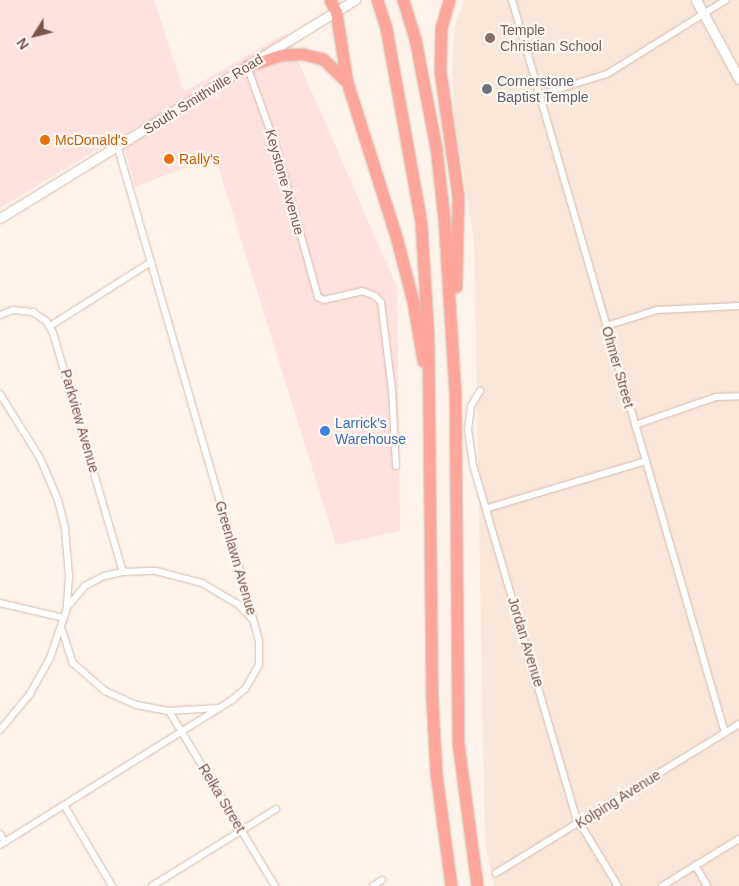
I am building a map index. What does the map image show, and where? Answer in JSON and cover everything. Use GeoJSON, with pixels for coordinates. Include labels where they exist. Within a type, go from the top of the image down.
{"type":"FeatureCollection","features":[{"type":"Feature","properties":{"kind":"highway"},"geometry":{"type":"LineString","coordinates":[[330,0],[341,9],[347,82],[397,240],[413,302],[428,395]]}},
{"type":"Feature","properties":{"kind":"highway"},"geometry":{"type":"LineString","coordinates":[[377,0],[386,28],[421,223],[428,395],[432,700],[436,773],[451,886]]}},
{"type":"Feature","properties":{"kind":"highway"},"geometry":{"type":"LineString","coordinates":[[403,0],[415,39],[436,148],[444,219],[453,366]]}},
{"type":"Feature","properties":{"kind":"highway"},"geometry":{"type":"LineString","coordinates":[[449,0],[441,28],[440,71],[458,196],[453,366],[458,743],[477,886]]}},
{"type":"Feature","properties":{"kind":"highway"},"geometry":{"type":"LineString","coordinates":[[247,66],[281,55],[303,54],[323,59],[347,82]]}},
{"type":"Feature","properties":{"kind":"main road","name":"South Smithville Road"},"geometry":{"type":"LineString","coordinates":[[0,218],[355,0]]}},
{"type":"Feature","properties":{"kind":"main road"},"geometry":{"type":"LineString","coordinates":[[696,0],[739,79]]}},
{"type":"Feature","properties":{"kind":"street","name":"Ohmer Street"},"geometry":{"type":"LineString","coordinates":[[512,0],[725,733]]}},
{"type":"Feature","properties":{"kind":"street"},"geometry":{"type":"LineString","coordinates":[[539,94],[611,72],[726,0]]}},
{"type":"Feature","properties":{"kind":"street","name":"Keystone Avenue"},"geometry":{"type":"LineString","coordinates":[[247,66],[277,150],[320,299],[362,291],[375,296],[381,302],[392,390],[396,466]]}},
{"type":"Feature","properties":{"kind":"street","name":"Greenlawn Avenue"},"geometry":{"type":"LineString","coordinates":[[2,844],[220,707],[245,689],[259,665],[259,641],[117,146]]}},
{"type":"Feature","properties":{"kind":"street"},"geometry":{"type":"LineString","coordinates":[[0,315],[23,310],[40,316],[50,326],[151,262]]}},
{"type":"Feature","properties":{"kind":"street"},"geometry":{"type":"LineString","coordinates":[[606,326],[657,310],[739,306]]}},
{"type":"Feature","properties":{"kind":"street","name":"Parkview Avenue"},"geometry":{"type":"LineString","coordinates":[[50,326],[123,572]]}},
{"type":"Feature","properties":{"kind":"street","name":"Jordan Avenue"},"geometry":{"type":"LineString","coordinates":[[480,391],[472,406],[468,440],[566,787],[580,822],[618,886]]}},
{"type":"Feature","properties":{"kind":"street"},"geometry":{"type":"LineString","coordinates":[[0,394],[40,458],[58,500],[68,548],[67,608],[62,628],[30,694],[0,730]]}},
{"type":"Feature","properties":{"kind":"street"},"geometry":{"type":"LineString","coordinates":[[635,425],[716,398],[739,396]]}},
{"type":"Feature","properties":{"kind":"street"},"geometry":{"type":"LineString","coordinates":[[488,508],[646,461]]}},
{"type":"Feature","properties":{"kind":"street"},"geometry":{"type":"LineString","coordinates":[[67,608],[85,586],[104,576],[123,572],[156,571],[187,578],[239,605],[253,621]]}},
{"type":"Feature","properties":{"kind":"street"},"geometry":{"type":"LineString","coordinates":[[0,602],[64,618]]}},
{"type":"Feature","properties":{"kind":"street"},"geometry":{"type":"LineString","coordinates":[[62,628],[68,654],[90,681],[120,699],[168,711],[220,707]]}},
{"type":"Feature","properties":{"kind":"street","name":"Relka Street"},"geometry":{"type":"LineString","coordinates":[[168,711],[275,886]]}},
{"type":"Feature","properties":{"kind":"street","name":"Kolping Avenue"},"geometry":{"type":"LineString","coordinates":[[496,873],[739,724]]}},
{"type":"Feature","properties":{"kind":"street"},"geometry":{"type":"LineString","coordinates":[[64,806],[112,886]]}},
{"type":"Feature","properties":{"kind":"street"},"geometry":{"type":"LineString","coordinates":[[152,886],[276,808]]}},
{"type":"Feature","properties":{"kind":"street"},"geometry":{"type":"LineString","coordinates":[[0,834],[2,844]]}},
{"type":"Feature","properties":{"kind":"street"},"geometry":{"type":"LineString","coordinates":[[662,886],[739,839]]}},
{"type":"Feature","properties":{"kind":"street"},"geometry":{"type":"LineString","coordinates":[[695,866],[707,886]]}},
{"type":"Feature","properties":{"kind":"street"},"geometry":{"type":"LineString","coordinates":[[373,886],[382,880]]}},
{"type":"Feature","properties":{"kind":"shaded area"},"geometry":{"type":"Polygon","coordinates":[[[0,0],[154,0],[184,92],[286,33],[397,287],[400,531],[336,545],[215,156],[135,187],[121,135],[0,208],[0,0]]]}},
{"type":"Feature","properties":{"kind":"shaded area"},"geometry":{"type":"Polygon","coordinates":[[[465,0],[739,0],[739,886],[494,886],[485,845],[474,241],[454,115],[452,63],[455,25],[465,0]]]}},
{"type":"Feature","properties":{"kind":"place","name":"Temple Christian School"},"geometry":{"type":"Point","coordinates":[490,38]}},
{"type":"Feature","properties":{"kind":"place","name":"Cornerstone Baptist Temple"},"geometry":{"type":"Point","coordinates":[487,89]}},
{"type":"Feature","properties":{"kind":"place","name":"McDonald's"},"geometry":{"type":"Point","coordinates":[45,140]}},
{"type":"Feature","properties":{"kind":"place","name":"Rally's"},"geometry":{"type":"Point","coordinates":[169,159]}},
{"type":"Feature","properties":{"kind":"place","name":"Larrick’s Warehouse"},"geometry":{"type":"Point","coordinates":[325,431]}}]}
